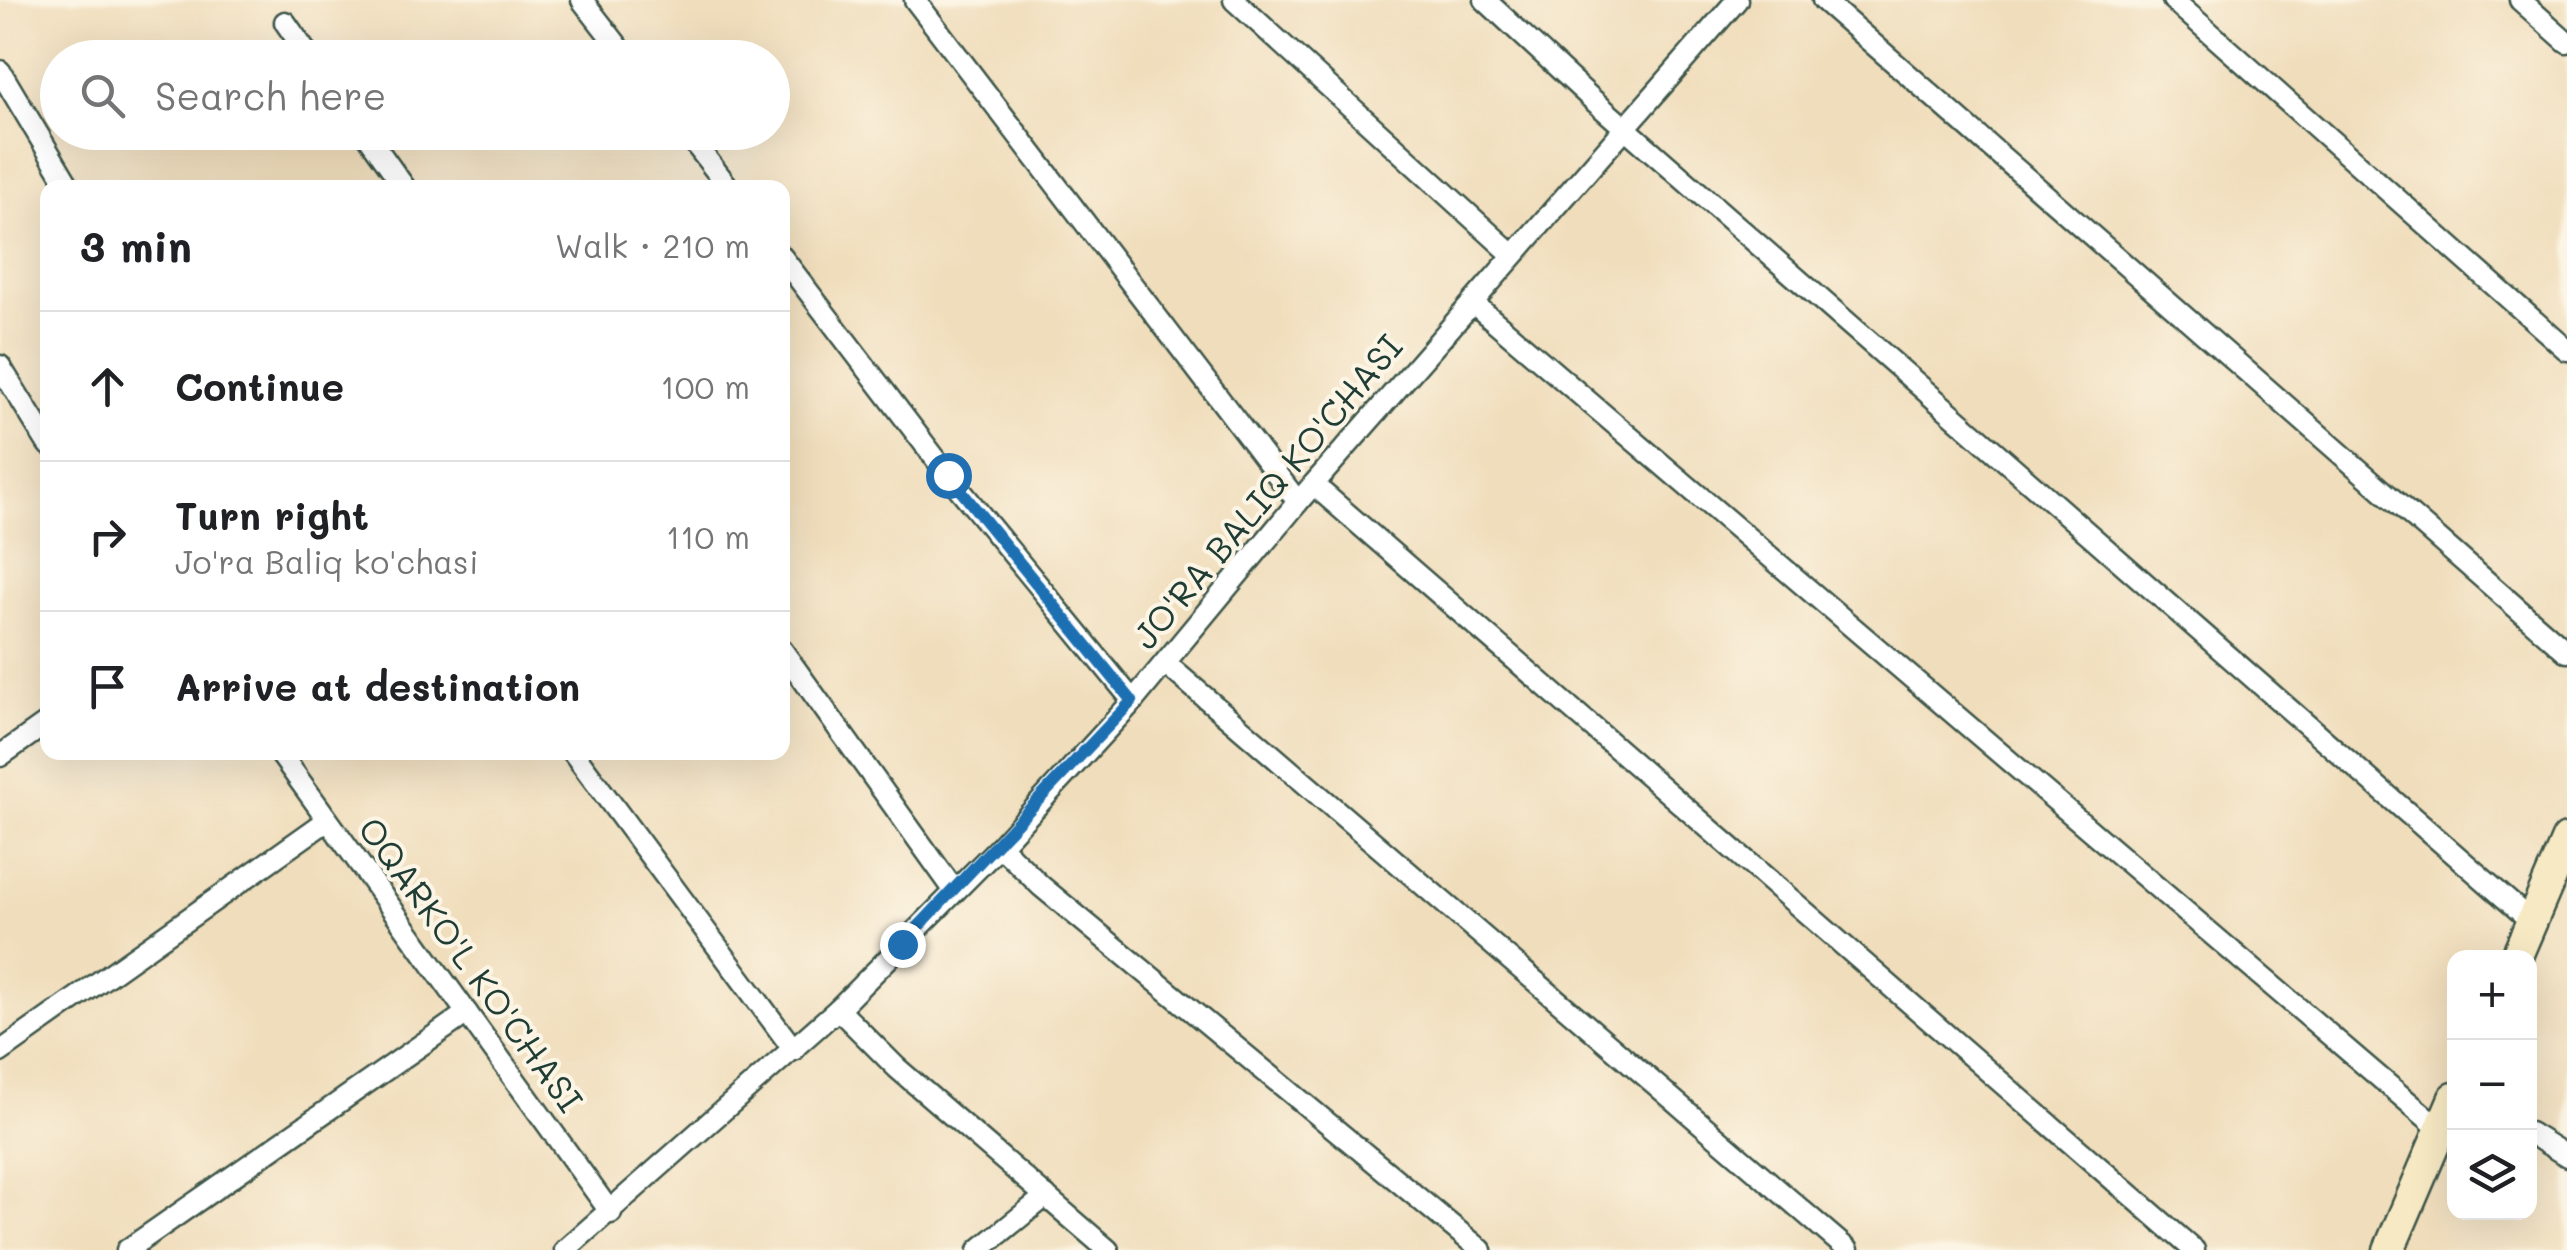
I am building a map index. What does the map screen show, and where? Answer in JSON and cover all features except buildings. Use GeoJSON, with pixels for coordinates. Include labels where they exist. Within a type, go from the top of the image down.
{"type":"FeatureCollection","features":[{"type":"Feature","properties":{"kind":"street"},"geometry":{"type":"LineString","coordinates":[[582,0],[614,40]]}},
{"type":"Feature","properties":{"kind":"street"},"geometry":{"type":"LineString","coordinates":[[915,0],[1298,502]]}},
{"type":"Feature","properties":{"kind":"street"},"geometry":{"type":"LineString","coordinates":[[1234,0],[1512,255]]}},
{"type":"Feature","properties":{"kind":"street"},"geometry":{"type":"LineString","coordinates":[[1485,0],[2531,921]]}},
{"type":"Feature","properties":{"kind":"street","name":"JO'RA BALIQ KO'CHASI"},"geometry":{"type":"LineString","coordinates":[[565,1250],[794,1050],[1000,846],[1132,701],[1298,502],[1737,0]]}},
{"type":"Feature","properties":{"kind":"street"},"geometry":{"type":"LineString","coordinates":[[1824,0],[2567,652]]}},
{"type":"Feature","properties":{"kind":"street"},"geometry":{"type":"LineString","coordinates":[[2173,0],[2567,350]]}},
{"type":"Feature","properties":{"kind":"street"},"geometry":{"type":"LineString","coordinates":[[2520,0],[2567,42]]}},
{"type":"Feature","properties":{"kind":"street"},"geometry":{"type":"LineString","coordinates":[[285,22],[298,40]]}},
{"type":"Feature","properties":{"kind":"street"},"geometry":{"type":"LineString","coordinates":[[0,71],[40,138]]}},
{"type":"Feature","properties":{"kind":"street"},"geometry":{"type":"LineString","coordinates":[[47,150],[65,180]]}},
{"type":"Feature","properties":{"kind":"street"},"geometry":{"type":"LineString","coordinates":[[378,150],[399,180]]}},
{"type":"Feature","properties":{"kind":"street"},"geometry":{"type":"LineString","coordinates":[[700,150],[723,180]]}},
{"type":"Feature","properties":{"kind":"street"},"geometry":{"type":"LineString","coordinates":[[790,268],[948,475],[1132,701]]}},
{"type":"Feature","properties":{"kind":"street"},"geometry":{"type":"LineString","coordinates":[[1474,302],[2440,1130]]}},
{"type":"Feature","properties":{"kind":"street"},"geometry":{"type":"LineString","coordinates":[[0,366],[40,431]]}},
{"type":"Feature","properties":{"kind":"street"},"geometry":{"type":"LineString","coordinates":[[1314,485],[2194,1250]]}},
{"type":"Feature","properties":{"kind":"street"},"geometry":{"type":"LineString","coordinates":[[790,661],[954,890]]}},
{"type":"Feature","properties":{"kind":"street"},"geometry":{"type":"LineString","coordinates":[[1165,663],[1848,1250]]}},
{"type":"Feature","properties":{"kind":"street"},"geometry":{"type":"LineString","coordinates":[[0,756],[40,728]]}},
{"type":"Feature","properties":{"kind":"street","name":"OQARKO'L KO'CHASI"},"geometry":{"type":"LineString","coordinates":[[284,760],[325,822],[611,1213]]}},
{"type":"Feature","properties":{"kind":"street"},"geometry":{"type":"LineString","coordinates":[[580,760],[794,1050]]}},
{"type":"Feature","properties":{"kind":"street"},"geometry":{"type":"LineString","coordinates":[[0,1052],[325,822]]}},
{"type":"Feature","properties":{"kind":"street"},"geometry":{"type":"LineString","coordinates":[[2519,950],[2531,921],[2560,873],[2567,839]]}},
{"type":"Feature","properties":{"kind":"street"},"geometry":{"type":"LineString","coordinates":[[1000,846],[1042,886],[1481,1250]]}},
{"type":"Feature","properties":{"kind":"street"},"geometry":{"type":"LineString","coordinates":[[838,1009],[898,1068],[1108,1250]]}},
{"type":"Feature","properties":{"kind":"street"},"geometry":{"type":"LineString","coordinates":[[128,1250],[466,1013]]}},
{"type":"Feature","properties":{"kind":"street"},"geometry":{"type":"LineString","coordinates":[[2389,1250],[2447,1114]]}},
{"type":"Feature","properties":{"kind":"street"},"geometry":{"type":"LineString","coordinates":[[2537,1137],[2567,1156]]}},
{"type":"Feature","properties":{"kind":"street"},"geometry":{"type":"LineString","coordinates":[[979,1250],[1046,1196]]}},
{"type":"Feature","properties":{"kind":"route"},"geometry":{"type":"LineString","coordinates":[[902,944],[1000,846],[1132,701],[948,475]]}}]}
